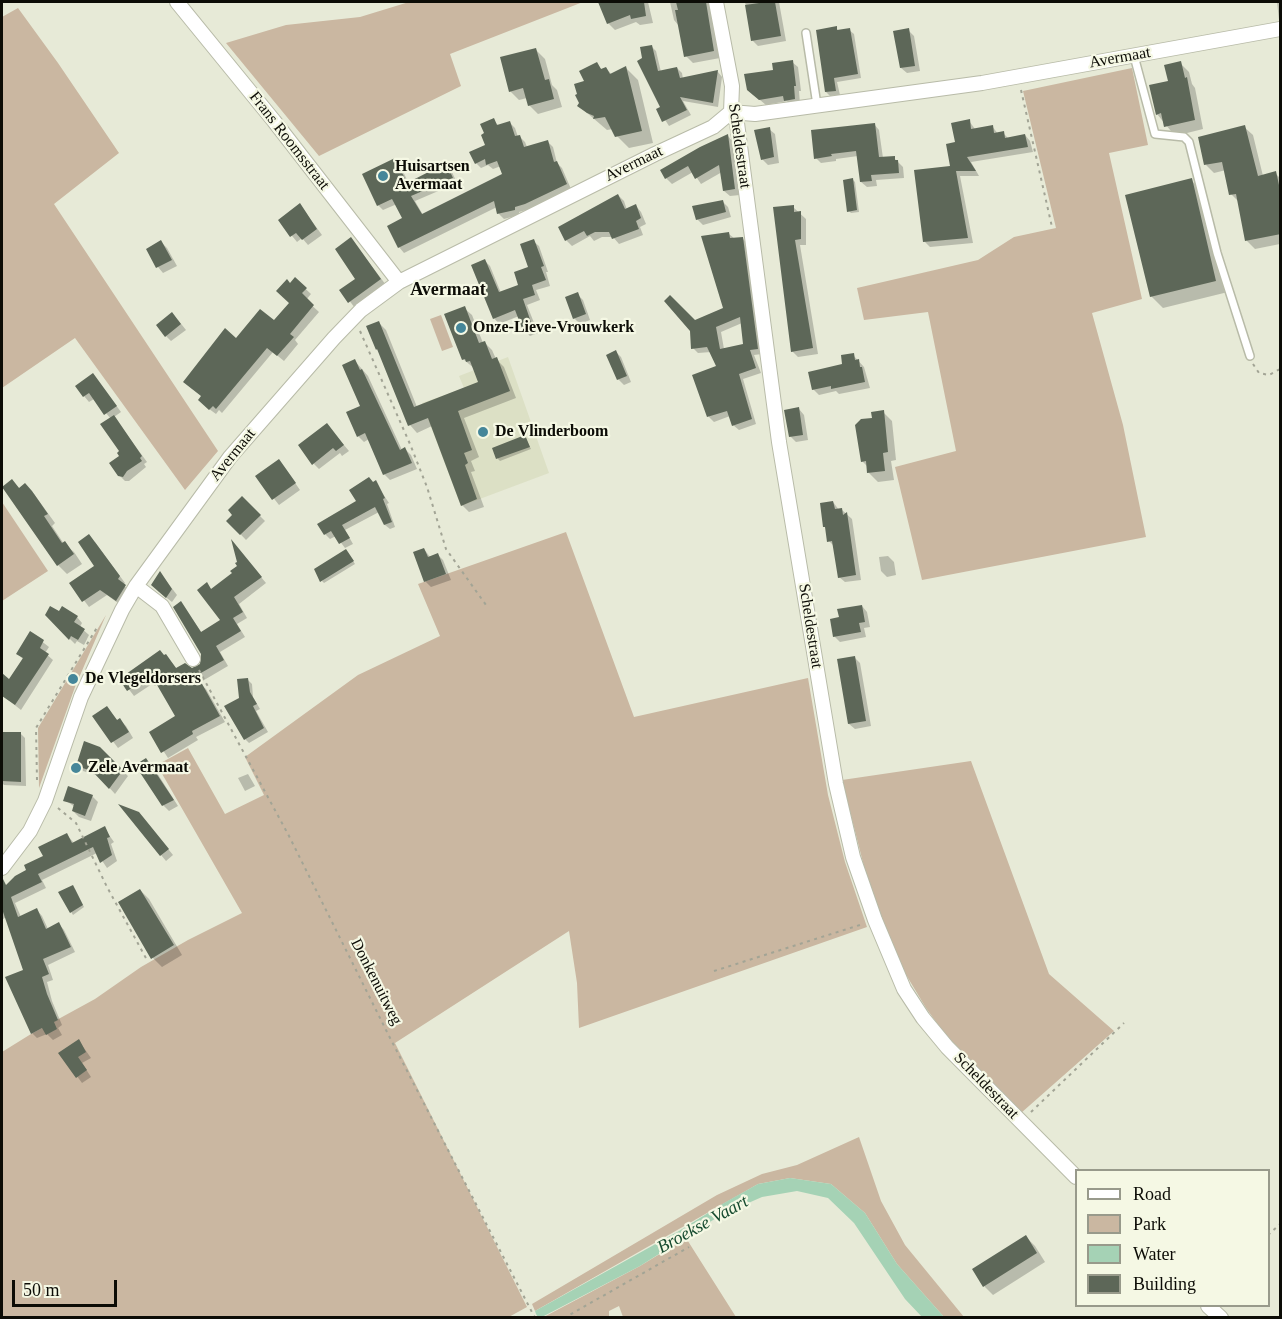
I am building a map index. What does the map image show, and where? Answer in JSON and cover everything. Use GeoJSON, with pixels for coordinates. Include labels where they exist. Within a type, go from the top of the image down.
{"type":"FeatureCollection","features":[{"type":"Feature","properties":{"kind":"street","name":"Frans Roomsstraat"},"geometry":{"type":"LineString","coordinates":[[177,2],[274,121],[399,282]]}},
{"type":"Feature","properties":{"kind":"street","name":"Scheldestraat"},"geometry":{"type":"LineString","coordinates":[[716,2],[732,86],[731,112],[737,123],[779,442],[836,784],[853,857],[875,920],[904,989],[922,1018],[947,1047],[1075,1175]]}},
{"type":"Feature","properties":{"kind":"street","name":"Avermaat"},"geometry":{"type":"LineString","coordinates":[[2,868],[30,831],[46,800],[81,697],[122,610],[136,586],[230,457],[354,317],[399,282],[713,127],[731,112],[755,114],[1018,77],[1281,29]]}},
{"type":"Feature","properties":{"kind":"street"},"geometry":{"type":"LineString","coordinates":[[136,586],[162,606],[193,659]]}},
{"type":"Feature","properties":{"kind":"lane"},"geometry":{"type":"LineString","coordinates":[[806,33],[817,105]]}},
{"type":"Feature","properties":{"kind":"lane"},"geometry":{"type":"LineString","coordinates":[[1134,56],[1155,134],[1184,137],[1189,142],[1218,253],[1250,356]]}},
{"type":"Feature","properties":{"kind":"path"},"geometry":{"type":"LineString","coordinates":[[1018,77],[1052,227]]}},
{"type":"Feature","properties":{"kind":"path"},"geometry":{"type":"LineString","coordinates":[[354,317],[410,444],[427,487],[446,549],[486,604]]}},
{"type":"Feature","properties":{"kind":"path"},"geometry":{"type":"LineString","coordinates":[[1250,356],[1258,374],[1269,375],[1281,369]]}},
{"type":"Feature","properties":{"kind":"path"},"geometry":{"type":"LineString","coordinates":[[101,621],[36,728],[36,789],[46,800],[76,823],[106,887],[147,960]]}},
{"type":"Feature","properties":{"kind":"path","name":"Donkenuitweg"},"geometry":{"type":"LineString","coordinates":[[193,659],[289,836],[389,1036],[535,1317]]}},
{"type":"Feature","properties":{"kind":"path"},"geometry":{"type":"LineString","coordinates":[[714,971],[875,920]]}},
{"type":"Feature","properties":{"kind":"path"},"geometry":{"type":"LineString","coordinates":[[1021,1122],[1124,1023]]}},
{"type":"Feature","properties":{"kind":"path"},"geometry":{"type":"LineString","coordinates":[[564,1317],[690,1247]]}},
{"type":"Feature","properties":{"kind":"shaded area","name":"De Vlinderboom"},"geometry":{"type":"Polygon","coordinates":[[[508,357],[549,473],[461,506],[422,403],[464,388],[459,376],[508,357]]]}},
{"type":"Feature","properties":{"kind":"green space"},"geometry":{"type":"Polygon","coordinates":[[[409,2],[583,2],[450,54],[461,86],[319,156],[226,43],[286,25],[360,17],[409,2]]]}},
{"type":"Feature","properties":{"kind":"green space"},"geometry":{"type":"Polygon","coordinates":[[[18,8],[119,153],[54,204],[218,451],[185,490],[75,338],[2,388],[2,17],[18,8]]]}},
{"type":"Feature","properties":{"kind":"green space"},"geometry":{"type":"Polygon","coordinates":[[[1132,68],[1148,145],[1109,153],[1142,299],[1092,313],[1123,425],[1146,537],[922,580],[895,467],[956,451],[928,312],[864,320],[857,288],[978,260],[1014,237],[1056,228],[1023,91],[1132,68]]]}},
{"type":"Feature","properties":{"kind":"green space"},"geometry":{"type":"Polygon","coordinates":[[[441,315],[453,347],[442,351],[430,319],[441,315]]]}},
{"type":"Feature","properties":{"kind":"green space"},"geometry":{"type":"Polygon","coordinates":[[[2,502],[48,571],[2,601],[2,502]]]}},
{"type":"Feature","properties":{"kind":"green space"},"geometry":{"type":"Polygon","coordinates":[[[566,532],[634,717],[808,678],[828,795],[845,862],[867,927],[579,1028],[577,983],[569,931],[395,1043],[527,1307],[507,1318],[2,1318],[2,1052],[95,999],[141,967],[242,913],[157,765],[188,748],[225,814],[264,795],[245,757],[358,675],[440,636],[418,584],[566,532]]]}},
{"type":"Feature","properties":{"kind":"green space"},"geometry":{"type":"Polygon","coordinates":[[[106,615],[75,687],[39,788],[38,728],[106,615]]]}},
{"type":"Feature","properties":{"kind":"green space"},"geometry":{"type":"Polygon","coordinates":[[[971,761],[1049,974],[1114,1031],[1021,1113],[944,1033],[905,973],[879,917],[870,890],[842,780],[971,761]]]}},
{"type":"Feature","properties":{"kind":"green space"},"geometry":{"type":"Polygon","coordinates":[[[859,1137],[881,1201],[905,1245],[964,1317],[944,1317],[897,1264],[865,1213],[831,1184],[790,1178],[758,1184],[535,1311],[532,1304],[717,1195],[762,1174],[797,1165],[859,1137]]]}},
{"type":"Feature","properties":{"kind":"green space"},"geometry":{"type":"Polygon","coordinates":[[[686,1238],[736,1317],[623,1317],[619,1306],[609,1311],[609,1317],[542,1318],[640,1266],[686,1238]]]}},
{"type":"Feature","properties":{"kind":"water","name":"Broekse Vaart"},"geometry":{"type":"Polygon","coordinates":[[[790,1178],[831,1184],[865,1213],[897,1264],[944,1317],[922,1317],[905,1299],[854,1223],[828,1198],[797,1191],[762,1197],[721,1215],[640,1266],[542,1317],[536,1314],[535,1311],[758,1184],[790,1178]]]}},
{"type":"Feature","properties":{"kind":"building"},"geometry":{"type":"Polygon","coordinates":[[[598,2],[644,2],[646,16],[631,19],[630,15],[607,24],[598,2]]]}},
{"type":"Feature","properties":{"kind":"building"},"geometry":{"type":"Polygon","coordinates":[[[676,2],[706,2],[714,51],[684,57],[675,10],[678,10],[676,2]]]}},
{"type":"Feature","properties":{"kind":"building"},"geometry":{"type":"Polygon","coordinates":[[[775,2],[781,36],[751,41],[745,5],[775,2]]]}},
{"type":"Feature","properties":{"kind":"building"},"geometry":{"type":"Polygon","coordinates":[[[837,26],[837,30],[850,28],[858,74],[834,78],[836,91],[825,92],[816,30],[837,26]]]}},
{"type":"Feature","properties":{"kind":"building"},"geometry":{"type":"Polygon","coordinates":[[[909,28],[915,66],[900,68],[893,31],[909,28]]]}},
{"type":"Feature","properties":{"kind":"building"},"geometry":{"type":"Polygon","coordinates":[[[652,45],[658,71],[677,67],[680,78],[718,70],[713,103],[680,97],[687,110],[662,122],[656,109],[660,107],[637,61],[642,58],[640,47],[652,45]]]}},
{"type":"Feature","properties":{"kind":"building"},"geometry":{"type":"Polygon","coordinates":[[[536,48],[545,80],[549,79],[554,99],[528,106],[523,88],[509,92],[500,57],[536,48]]]}},
{"type":"Feature","properties":{"kind":"building"},"geometry":{"type":"Polygon","coordinates":[[[793,60],[795,99],[784,101],[783,96],[759,100],[747,90],[744,74],[773,70],[772,63],[793,60]]]}},
{"type":"Feature","properties":{"kind":"building"},"geometry":{"type":"Polygon","coordinates":[[[1181,61],[1185,78],[1187,77],[1195,120],[1164,127],[1161,113],[1156,115],[1149,85],[1168,81],[1164,65],[1181,61]]]}},
{"type":"Feature","properties":{"kind":"building"},"geometry":{"type":"Polygon","coordinates":[[[597,62],[601,69],[606,67],[610,74],[626,66],[642,131],[615,137],[605,117],[593,119],[594,116],[577,106],[579,103],[575,95],[577,94],[574,84],[584,81],[579,71],[597,62]]]}},
{"type":"Feature","properties":{"kind":"building"},"geometry":{"type":"Polygon","coordinates":[[[494,118],[497,125],[510,121],[515,136],[520,135],[524,147],[548,140],[554,162],[557,161],[567,184],[515,207],[515,210],[497,214],[494,201],[398,248],[387,226],[402,218],[392,199],[377,206],[362,174],[395,158],[407,183],[446,163],[453,178],[411,196],[422,214],[502,174],[497,161],[486,165],[485,159],[475,164],[469,152],[485,145],[481,135],[484,133],[480,124],[494,118]]]}},
{"type":"Feature","properties":{"kind":"building"},"geometry":{"type":"Polygon","coordinates":[[[970,119],[971,129],[993,125],[994,133],[1004,131],[1005,138],[1025,134],[1028,147],[967,157],[976,171],[956,171],[968,238],[923,242],[914,170],[950,166],[946,144],[955,142],[951,123],[970,119]]]}},
{"type":"Feature","properties":{"kind":"building"},"geometry":{"type":"Polygon","coordinates":[[[875,123],[879,157],[895,156],[895,160],[898,160],[899,173],[871,175],[872,181],[860,182],[856,151],[814,159],[811,130],[875,123]]]}},
{"type":"Feature","properties":{"kind":"building"},"geometry":{"type":"Polygon","coordinates":[[[1245,125],[1258,176],[1276,171],[1279,185],[1281,185],[1281,234],[1245,241],[1236,194],[1229,195],[1222,162],[1204,165],[1198,137],[1245,125]]]}},
{"type":"Feature","properties":{"kind":"building"},"geometry":{"type":"Polygon","coordinates":[[[770,127],[774,157],[761,160],[754,130],[770,127]]]}},
{"type":"Feature","properties":{"kind":"building"},"geometry":{"type":"Polygon","coordinates":[[[728,134],[735,189],[723,191],[719,165],[695,179],[688,166],[665,179],[660,170],[728,134]]]}},
{"type":"Feature","properties":{"kind":"building"},"geometry":{"type":"Polygon","coordinates":[[[853,178],[857,210],[847,212],[843,180],[853,178]]]}},
{"type":"Feature","properties":{"kind":"building"},"geometry":{"type":"Polygon","coordinates":[[[1192,178],[1216,281],[1150,297],[1125,195],[1192,178]]]}},
{"type":"Feature","properties":{"kind":"building"},"geometry":{"type":"Polygon","coordinates":[[[618,194],[625,209],[636,204],[641,218],[636,221],[639,229],[612,239],[609,232],[595,232],[587,236],[584,231],[565,241],[558,227],[618,194]]]}},
{"type":"Feature","properties":{"kind":"building"},"geometry":{"type":"Polygon","coordinates":[[[723,200],[726,212],[696,220],[692,206],[723,200]]]}},
{"type":"Feature","properties":{"kind":"building"},"geometry":{"type":"Polygon","coordinates":[[[300,203],[317,229],[302,240],[296,233],[290,237],[278,220],[300,203]]]}},
{"type":"Feature","properties":{"kind":"building"},"geometry":{"type":"Polygon","coordinates":[[[794,205],[794,212],[801,211],[801,239],[795,240],[813,348],[791,352],[773,207],[794,205]]]}},
{"type":"Feature","properties":{"kind":"building"},"geometry":{"type":"Polygon","coordinates":[[[729,232],[730,238],[743,237],[758,349],[750,350],[756,368],[739,374],[752,419],[732,426],[727,411],[707,417],[692,375],[716,366],[707,347],[691,349],[690,331],[664,301],[670,295],[695,320],[723,308],[701,236],[729,232]],[[740,317],[716,327],[720,349],[743,344],[740,317]]]}},
{"type":"Feature","properties":{"kind":"building"},"geometry":{"type":"Polygon","coordinates":[[[351,237],[381,279],[348,303],[339,290],[355,279],[335,249],[351,237]]]}},
{"type":"Feature","properties":{"kind":"building"},"geometry":{"type":"Polygon","coordinates":[[[534,239],[544,266],[541,267],[546,280],[532,285],[535,295],[523,299],[533,328],[523,331],[515,310],[493,319],[471,265],[485,259],[499,292],[518,285],[514,272],[528,267],[520,244],[534,239]]]}},
{"type":"Feature","properties":{"kind":"building"},"geometry":{"type":"Polygon","coordinates":[[[161,240],[172,260],[156,268],[146,249],[161,240]]]}},
{"type":"Feature","properties":{"kind":"building"},"geometry":{"type":"Polygon","coordinates":[[[295,277],[307,288],[302,293],[314,305],[290,334],[294,337],[277,356],[267,348],[216,409],[213,406],[209,410],[198,400],[201,396],[183,382],[225,328],[236,338],[260,309],[274,320],[289,303],[276,291],[287,279],[290,283],[295,277]]]}},
{"type":"Feature","properties":{"kind":"building"},"geometry":{"type":"Polygon","coordinates":[[[578,292],[586,314],[573,319],[565,297],[578,292]]]}},
{"type":"Feature","properties":{"kind":"building"},"geometry":{"type":"Polygon","coordinates":[[[465,306],[479,343],[485,341],[492,359],[497,357],[510,391],[458,411],[472,450],[464,453],[468,463],[465,465],[477,499],[461,506],[428,418],[408,426],[366,326],[379,321],[414,407],[478,382],[470,361],[462,360],[444,314],[465,306]]]}},
{"type":"Feature","properties":{"kind":"building"},"geometry":{"type":"Polygon","coordinates":[[[172,312],[181,324],[165,337],[156,325],[172,312]]]}},
{"type":"Feature","properties":{"kind":"building"},"geometry":{"type":"Polygon","coordinates":[[[616,350],[627,376],[617,380],[606,355],[616,350]]]}},
{"type":"Feature","properties":{"kind":"building"},"geometry":{"type":"Polygon","coordinates":[[[854,353],[855,360],[859,359],[865,382],[831,389],[831,386],[812,390],[808,372],[842,364],[841,355],[854,353]]]}},
{"type":"Feature","properties":{"kind":"building"},"geometry":{"type":"Polygon","coordinates":[[[355,359],[360,370],[362,369],[400,450],[405,447],[412,463],[383,475],[365,433],[357,437],[346,412],[360,406],[342,365],[355,359]]]}},
{"type":"Feature","properties":{"kind":"building"},"geometry":{"type":"Polygon","coordinates":[[[93,373],[117,406],[104,415],[89,393],[83,397],[75,386],[93,373]]]}},
{"type":"Feature","properties":{"kind":"building"},"geometry":{"type":"Polygon","coordinates":[[[799,407],[803,435],[789,437],[784,410],[799,407]]]}},
{"type":"Feature","properties":{"kind":"building"},"geometry":{"type":"Polygon","coordinates":[[[884,410],[888,452],[883,453],[885,471],[867,473],[866,461],[861,462],[855,425],[861,419],[872,418],[871,412],[884,410]]]}},
{"type":"Feature","properties":{"kind":"building"},"geometry":{"type":"Polygon","coordinates":[[[114,415],[142,456],[140,458],[142,461],[127,471],[123,477],[118,476],[109,463],[119,456],[117,453],[119,451],[100,424],[114,415]]]}},
{"type":"Feature","properties":{"kind":"building"},"geometry":{"type":"Polygon","coordinates":[[[327,423],[344,445],[336,451],[333,448],[312,465],[298,445],[327,423]]]}},
{"type":"Feature","properties":{"kind":"building"},"geometry":{"type":"Polygon","coordinates":[[[525,435],[530,447],[496,459],[492,448],[525,435]]]}},
{"type":"Feature","properties":{"kind":"building"},"geometry":{"type":"Polygon","coordinates":[[[279,459],[296,483],[272,500],[255,476],[279,459]]]}},
{"type":"Feature","properties":{"kind":"building"},"geometry":{"type":"Polygon","coordinates":[[[369,477],[373,482],[376,480],[385,498],[383,499],[392,522],[384,525],[375,507],[342,525],[350,538],[339,544],[331,531],[324,535],[317,524],[356,501],[349,490],[369,477]]]}},
{"type":"Feature","properties":{"kind":"building"},"geometry":{"type":"Polygon","coordinates":[[[12,479],[19,488],[25,483],[32,491],[48,514],[44,516],[62,543],[65,541],[74,554],[57,566],[2,487],[12,479]]]}},
{"type":"Feature","properties":{"kind":"building"},"geometry":{"type":"Polygon","coordinates":[[[242,496],[261,515],[240,535],[226,521],[232,515],[228,510],[242,496]]]}},
{"type":"Feature","properties":{"kind":"building"},"geometry":{"type":"Polygon","coordinates":[[[833,501],[835,509],[842,508],[843,515],[847,512],[856,575],[838,578],[832,541],[827,542],[820,503],[833,501]]]}},
{"type":"Feature","properties":{"kind":"building"},"geometry":{"type":"Polygon","coordinates":[[[89,534],[120,576],[118,579],[126,585],[116,601],[100,590],[82,602],[69,583],[94,566],[78,542],[89,534]]]}},
{"type":"Feature","properties":{"kind":"building"},"geometry":{"type":"Polygon","coordinates":[[[231,539],[262,577],[234,597],[243,612],[233,618],[241,631],[216,646],[224,660],[183,683],[201,682],[220,716],[192,731],[193,734],[161,753],[149,732],[175,716],[153,678],[148,682],[146,679],[127,691],[119,679],[160,650],[164,655],[166,654],[176,668],[185,663],[192,668],[200,664],[201,654],[173,607],[181,601],[201,632],[220,620],[197,590],[207,582],[211,589],[232,573],[230,571],[237,566],[231,539]]]}},
{"type":"Feature","properties":{"kind":"building"},"geometry":{"type":"Polygon","coordinates":[[[424,548],[428,557],[438,553],[446,574],[424,582],[413,552],[424,548]]]}},
{"type":"Feature","properties":{"kind":"building"},"geometry":{"type":"Polygon","coordinates":[[[346,549],[354,561],[320,582],[314,569],[346,549]]]}},
{"type":"Feature","properties":{"kind":"building"},"geometry":{"type":"Polygon","coordinates":[[[160,571],[172,589],[166,598],[151,585],[160,571]]]}},
{"type":"Feature","properties":{"kind":"building"},"geometry":{"type":"Polygon","coordinates":[[[862,605],[865,622],[859,623],[861,632],[833,637],[830,619],[839,617],[837,609],[862,605]]]}},
{"type":"Feature","properties":{"kind":"building"},"geometry":{"type":"Polygon","coordinates":[[[50,606],[59,611],[62,606],[78,616],[74,622],[85,629],[78,640],[71,636],[69,640],[45,615],[50,606]]]}},
{"type":"Feature","properties":{"kind":"building"},"geometry":{"type":"Polygon","coordinates":[[[30,631],[44,640],[40,648],[49,654],[15,705],[2,696],[2,673],[9,679],[23,658],[16,654],[30,631]]]}},
{"type":"Feature","properties":{"kind":"building"},"geometry":{"type":"Polygon","coordinates":[[[855,656],[866,721],[848,724],[837,659],[855,656]]]}},
{"type":"Feature","properties":{"kind":"building"},"geometry":{"type":"Polygon","coordinates":[[[248,678],[250,692],[257,704],[253,706],[264,728],[244,740],[224,706],[239,698],[237,679],[248,678]]]}},
{"type":"Feature","properties":{"kind":"building"},"geometry":{"type":"Polygon","coordinates":[[[107,706],[117,720],[120,718],[129,732],[111,743],[92,716],[107,706]]]}},
{"type":"Feature","properties":{"kind":"building"},"geometry":{"type":"Polygon","coordinates":[[[2,732],[21,732],[21,782],[2,781],[2,732]]]}},
{"type":"Feature","properties":{"kind":"building"},"geometry":{"type":"Polygon","coordinates":[[[84,741],[100,747],[123,770],[109,789],[92,771],[76,766],[84,741]]]}},
{"type":"Feature","properties":{"kind":"building"},"geometry":{"type":"Polygon","coordinates":[[[146,758],[174,800],[162,806],[135,765],[146,758]]]}},
{"type":"Feature","properties":{"kind":"building"},"geometry":{"type":"Polygon","coordinates":[[[68,786],[93,795],[85,816],[72,811],[74,804],[63,801],[68,786]]]}},
{"type":"Feature","properties":{"kind":"building"},"geometry":{"type":"Polygon","coordinates":[[[118,804],[139,812],[169,849],[160,856],[118,804]]]}},
{"type":"Feature","properties":{"kind":"building"},"geometry":{"type":"Polygon","coordinates":[[[105,826],[110,837],[107,838],[112,855],[100,863],[93,847],[38,874],[42,882],[11,897],[18,917],[37,908],[46,929],[59,922],[71,947],[43,959],[49,974],[42,977],[58,1020],[54,1022],[57,1029],[46,1035],[42,1028],[31,1034],[5,977],[23,970],[2,909],[2,877],[6,885],[26,870],[24,865],[43,856],[38,847],[67,833],[72,843],[105,826]]]}},
{"type":"Feature","properties":{"kind":"building"},"geometry":{"type":"Polygon","coordinates":[[[73,885],[83,905],[70,913],[58,892],[73,885]]]}},
{"type":"Feature","properties":{"kind":"building"},"geometry":{"type":"Polygon","coordinates":[[[140,889],[174,945],[151,959],[118,902],[140,889]]]}},
{"type":"Feature","properties":{"kind":"building"},"geometry":{"type":"Polygon","coordinates":[[[79,1039],[86,1052],[78,1057],[87,1070],[76,1078],[58,1053],[79,1039]]]}},
{"type":"Feature","properties":{"kind":"building"},"geometry":{"type":"Polygon","coordinates":[[[1026,1235],[1037,1253],[983,1287],[972,1269],[1026,1235]]]}},
{"type":"Feature","properties":{"kind":"place","name":"Huisartsen Avermaat"},"geometry":{"type":"Point","coordinates":[383,176]}},
{"type":"Feature","properties":{"kind":"place","name":"Onze-Lieve-Vrouwkerk"},"geometry":{"type":"Point","coordinates":[461,328]}},
{"type":"Feature","properties":{"kind":"place","name":"De Vlinderboom"},"geometry":{"type":"Point","coordinates":[483,432]}},
{"type":"Feature","properties":{"kind":"place","name":"De Vlegeldorsers"},"geometry":{"type":"Point","coordinates":[73,679]}},
{"type":"Feature","properties":{"kind":"place","name":"Zele Avermaat"},"geometry":{"type":"Point","coordinates":[76,768]}},
{"type":"Feature","properties":{"kind":"district","name":"Avermaat"},"geometry":{"type":"Point","coordinates":[448,290]}}]}
